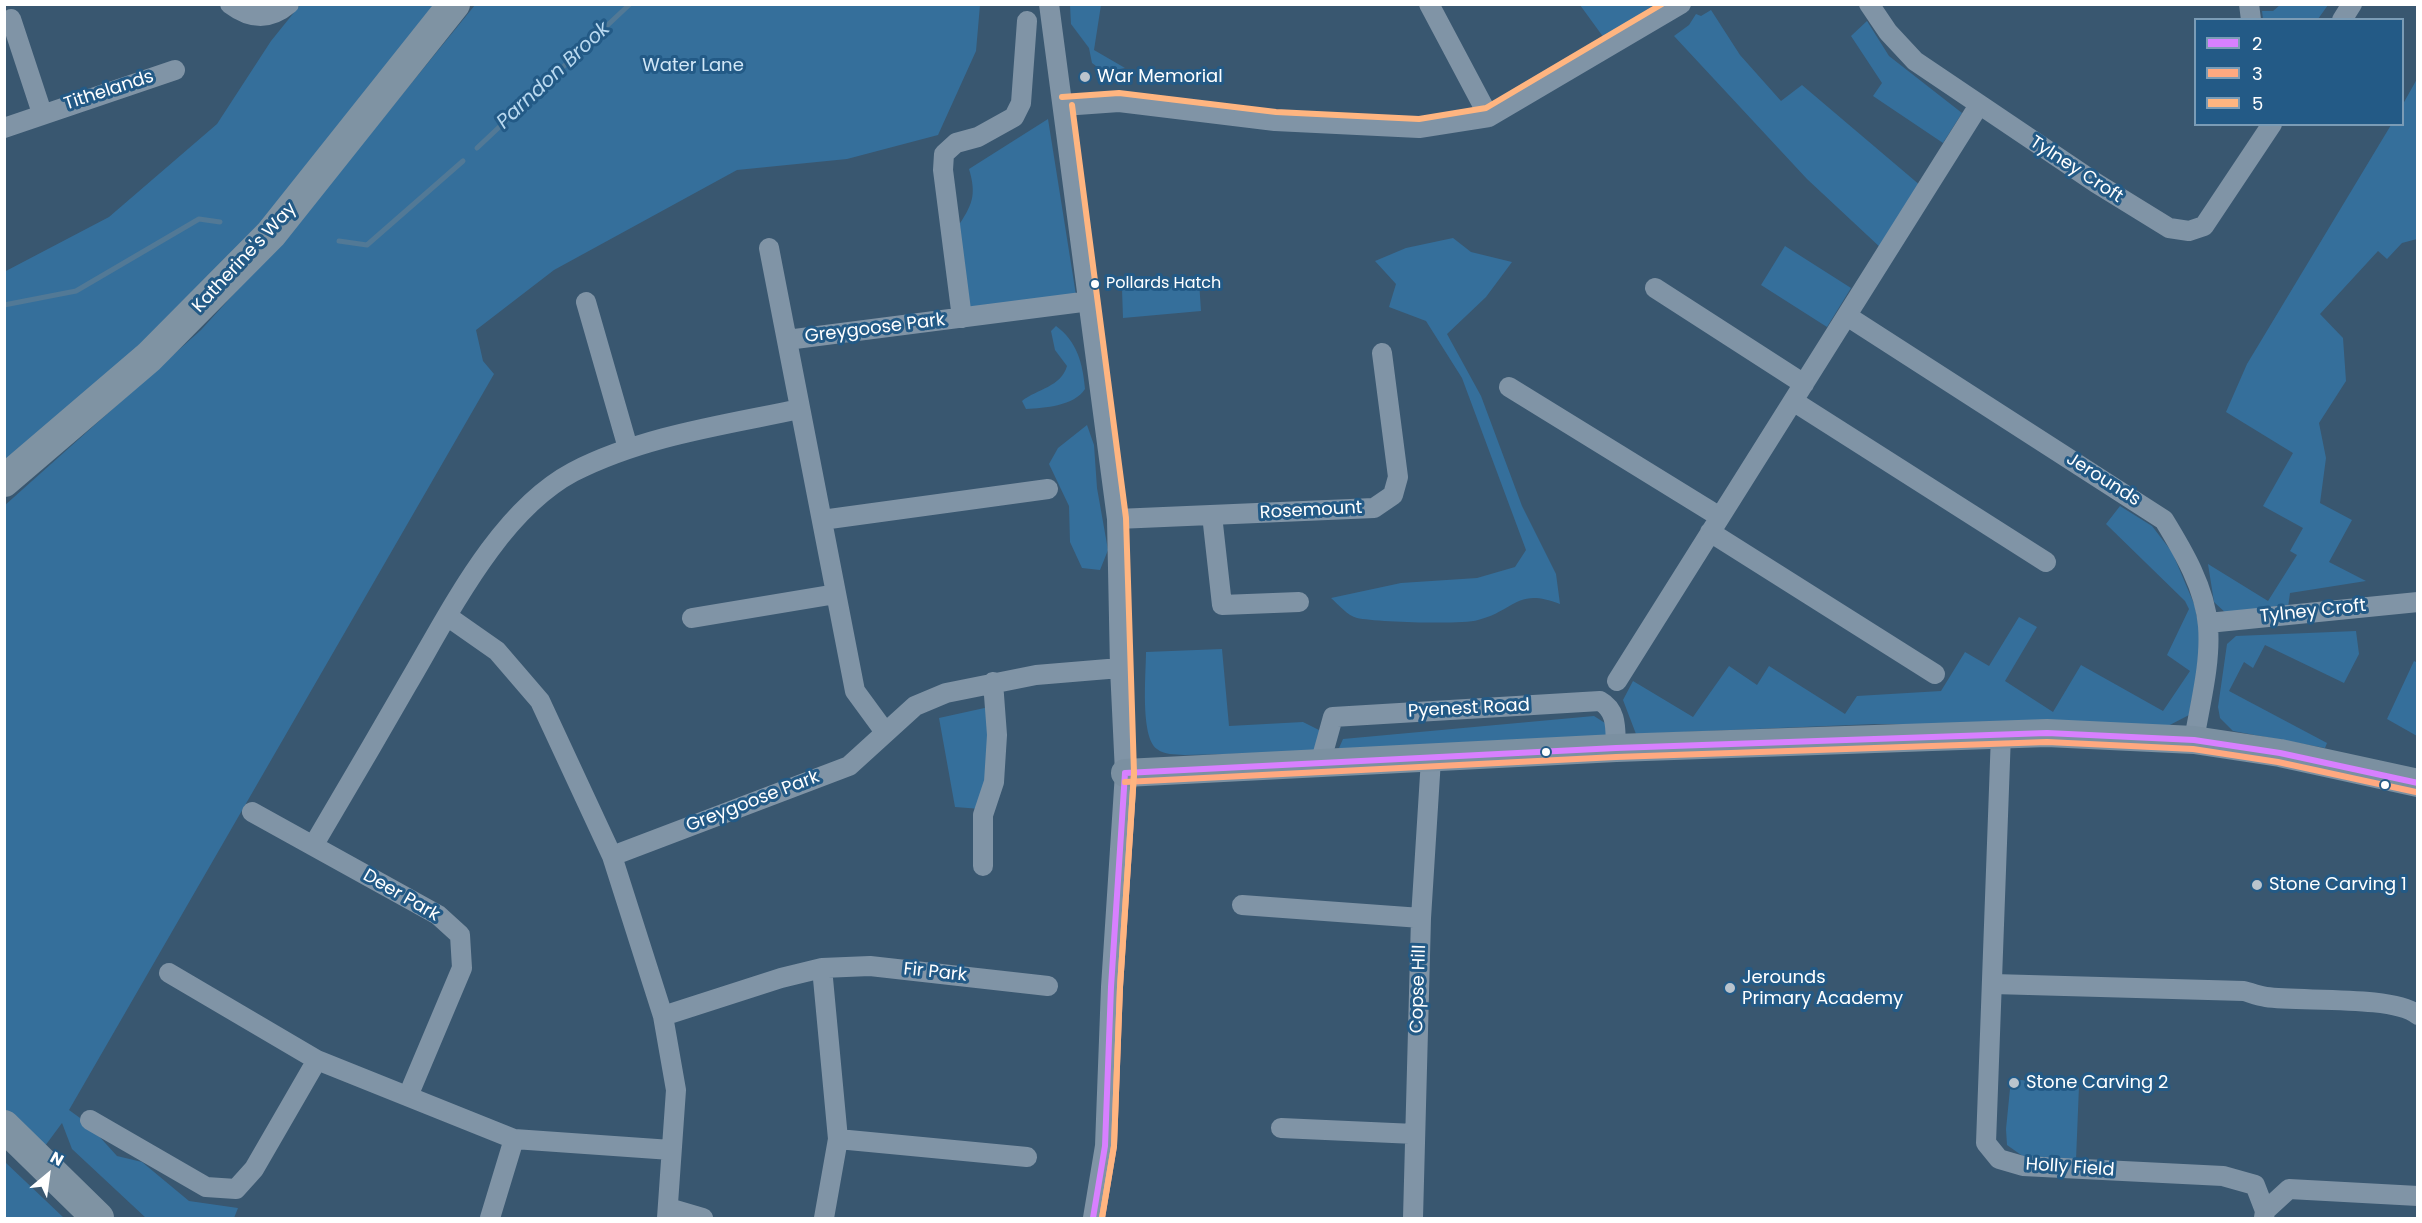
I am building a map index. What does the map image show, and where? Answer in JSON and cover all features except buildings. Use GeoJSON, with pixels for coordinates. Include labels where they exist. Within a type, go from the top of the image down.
{"type":"FeatureCollection","features":[{"type":"Feature","properties":{"kind":"main road","name":"Katherine's Way"},"geometry":{"type":"LineString","coordinates":[[4,481],[149,357],[271,234],[454,4]]}},
{"type":"Feature","properties":{"kind":"main road"},"geometry":{"type":"LineString","coordinates":[[4,1126],[98,1218]]}},
{"type":"Feature","properties":{"kind":"street"},"geometry":{"type":"LineString","coordinates":[[230,4],[243,14],[260,18],[279,12],[289,4]]}},
{"type":"Feature","properties":{"kind":"street"},"geometry":{"type":"LineString","coordinates":[[1049,4],[1118,519],[1120,668],[1125,773],[1111,987],[1106,1146],[1094,1218]]}},
{"type":"Feature","properties":{"kind":"street"},"geometry":{"type":"LineString","coordinates":[[1429,4],[1489,117]]}},
{"type":"Feature","properties":{"kind":"street"},"geometry":{"type":"LineString","coordinates":[[1063,106],[1119,102],[1275,121],[1419,128],[1489,117],[1681,4]]}},
{"type":"Feature","properties":{"kind":"street","name":"Tylney Croft"},"geometry":{"type":"LineString","coordinates":[[1869,4],[1888,32],[1915,62],[2144,214],[2169,228],[2188,231],[2204,226],[2271,126]]}},
{"type":"Feature","properties":{"kind":"street"},"geometry":{"type":"LineString","coordinates":[[2343,18],[2352,4]]}},
{"type":"Feature","properties":{"kind":"street","name":"Tithelands"},"geometry":{"type":"LineString","coordinates":[[11,20],[42,113]]}},
{"type":"Feature","properties":{"kind":"street","name":"Greygoose Park"},"geometry":{"type":"LineString","coordinates":[[962,318],[943,170],[944,154],[956,143],[978,137],[1014,117],[1021,103],[1027,21]]}},
{"type":"Feature","properties":{"kind":"street","name":"Tithelands"},"geometry":{"type":"LineString","coordinates":[[4,128],[42,113],[175,70]]}},
{"type":"Feature","properties":{"kind":"street"},"geometry":{"type":"LineString","coordinates":[[1617,681],[1979,105]]}},
{"type":"Feature","properties":{"kind":"street","name":"Greygoose Park"},"geometry":{"type":"LineString","coordinates":[[770,248],[855,692],[885,732]]}},
{"type":"Feature","properties":{"kind":"street"},"geometry":{"type":"LineString","coordinates":[[1655,288],[1804,384]]}},
{"type":"Feature","properties":{"kind":"street","name":"Greygoose Park"},"geometry":{"type":"LineString","coordinates":[[787,340],[1090,301]]}},
{"type":"Feature","properties":{"kind":"street"},"geometry":{"type":"LineString","coordinates":[[586,302],[628,448]]}},
{"type":"Feature","properties":{"kind":"street","name":"Jerounds"},"geometry":{"type":"LineString","coordinates":[[1847,316],[2164,520],[2178,543],[2196,582],[2208,623],[2207,651],[2194,740]]}},
{"type":"Feature","properties":{"kind":"street","name":"Rosemount"},"geometry":{"type":"LineString","coordinates":[[1118,519],[1374,508],[1393,495],[1398,477],[1382,353]]}},
{"type":"Feature","properties":{"kind":"street"},"geometry":{"type":"LineString","coordinates":[[1509,387],[1935,674]]}},
{"type":"Feature","properties":{"kind":"street"},"geometry":{"type":"LineString","coordinates":[[1793,401],[2046,562]]}},
{"type":"Feature","properties":{"kind":"street"},"geometry":{"type":"LineString","coordinates":[[313,846],[447,616],[492,547],[528,505],[572,473],[628,448],[694,430],[800,409]]}},
{"type":"Feature","properties":{"kind":"street"},"geometry":{"type":"LineString","coordinates":[[822,520],[1048,489]]}},
{"type":"Feature","properties":{"kind":"street"},"geometry":{"type":"LineString","coordinates":[[1212,515],[1222,605],[1299,602]]}},
{"type":"Feature","properties":{"kind":"street"},"geometry":{"type":"LineString","coordinates":[[692,618],[836,594]]}},
{"type":"Feature","properties":{"kind":"street","name":"Tylney Croft"},"geometry":{"type":"LineString","coordinates":[[2208,623],[2418,602]]}},
{"type":"Feature","properties":{"kind":"street"},"geometry":{"type":"LineString","coordinates":[[447,616],[497,651],[540,700],[612,856],[663,1016],[676,1090],[668,1213],[703,1218]]}},
{"type":"Feature","properties":{"kind":"street","name":"Greygoose Park"},"geometry":{"type":"LineString","coordinates":[[612,856],[849,766],[915,706],[962,687],[1120,668]]}},
{"type":"Feature","properties":{"kind":"street"},"geometry":{"type":"LineString","coordinates":[[982,866],[983,815],[994,782],[997,735],[993,682]]}},
{"type":"Feature","properties":{"kind":"street","name":"Pyenest Road"},"geometry":{"type":"LineString","coordinates":[[1320,764],[1333,717],[1600,701],[1610,706],[1614,716],[1616,748]]}},
{"type":"Feature","properties":{"kind":"street"},"geometry":{"type":"LineString","coordinates":[[1125,773],[1616,748],[2001,734],[2069,734],[2194,740],[2280,753],[2418,783]]}},
{"type":"Feature","properties":{"kind":"street","name":"Holly Field"},"geometry":{"type":"LineString","coordinates":[[2001,734],[1986,1143],[1999,1159],[2023,1166],[2223,1176],[2255,1185],[2264,1215],[2289,1189],[2418,1196]]}},
{"type":"Feature","properties":{"kind":"street","name":"Copse Hill"},"geometry":{"type":"LineString","coordinates":[[1413,1218],[1421,918],[1431,759]]}},
{"type":"Feature","properties":{"kind":"street","name":"Deer Park"},"geometry":{"type":"LineString","coordinates":[[252,812],[438,915],[460,935],[462,968],[408,1096]]}},
{"type":"Feature","properties":{"kind":"street"},"geometry":{"type":"LineString","coordinates":[[1242,905],[1421,918]]}},
{"type":"Feature","properties":{"kind":"street","name":"Fir Park"},"geometry":{"type":"LineString","coordinates":[[663,1016],[781,978],[822,968],[870,966],[1048,986]]}},
{"type":"Feature","properties":{"kind":"street"},"geometry":{"type":"LineString","coordinates":[[822,968],[838,1139],[824,1218]]}},
{"type":"Feature","properties":{"kind":"street"},"geometry":{"type":"LineString","coordinates":[[169,973],[317,1060],[514,1139],[671,1150]]}},
{"type":"Feature","properties":{"kind":"street"},"geometry":{"type":"LineString","coordinates":[[1993,984],[2244,991],[2265,997],[2388,1004],[2412,1010],[2418,1015]]}},
{"type":"Feature","properties":{"kind":"street"},"geometry":{"type":"LineString","coordinates":[[90,1120],[206,1187],[236,1189],[254,1169],[317,1060]]}},
{"type":"Feature","properties":{"kind":"street"},"geometry":{"type":"LineString","coordinates":[[1281,1128],[1415,1134]]}},
{"type":"Feature","properties":{"kind":"street"},"geometry":{"type":"LineString","coordinates":[[490,1218],[514,1139]]}},
{"type":"Feature","properties":{"kind":"street"},"geometry":{"type":"LineString","coordinates":[[838,1139],[1027,1157]]}},
{"type":"Feature","properties":{"kind":"green space"},"geometry":{"type":"Polygon","coordinates":[[[2280,4],[2328,5],[2319,18],[2263,18],[2262,11],[2273,11],[2280,4]]]}},
{"type":"Feature","properties":{"kind":"green space"},"geometry":{"type":"Polygon","coordinates":[[[300,5],[449,5],[357,126],[116,386],[5,466],[4,272],[109,217],[217,124],[271,41],[300,5]]]}},
{"type":"Feature","properties":{"kind":"green space","name":"Water Lane"},"geometry":{"type":"Polygon","coordinates":[[[475,5],[980,5],[976,51],[938,135],[847,159],[737,170],[554,270],[476,330],[483,361],[494,374],[69,1110],[87,1123],[117,1156],[142,1162],[189,1201],[238,1208],[234,1218],[146,1218],[72,1149],[62,1123],[42,1150],[5,1111],[4,506],[201,330],[292,230],[475,5]]]}},
{"type":"Feature","properties":{"kind":"green space"},"geometry":{"type":"Polygon","coordinates":[[[1070,5],[1101,5],[1094,50],[1125,68],[1104,72],[1092,63],[1089,48],[1071,24],[1070,5]]]}},
{"type":"Feature","properties":{"kind":"green space"},"geometry":{"type":"Polygon","coordinates":[[[1580,5],[1654,5],[1604,38],[1580,5]]]}},
{"type":"Feature","properties":{"kind":"green space"},"geometry":{"type":"Polygon","coordinates":[[[1711,10],[1740,55],[1781,101],[1802,85],[1921,186],[1882,249],[1807,179],[1674,36],[1689,25],[1696,14],[1701,16],[1711,10]]]}},
{"type":"Feature","properties":{"kind":"green space"},"geometry":{"type":"Polygon","coordinates":[[[1867,21],[1889,56],[1962,113],[1943,143],[1873,96],[1882,83],[1851,36],[1867,21]]]}},
{"type":"Feature","properties":{"kind":"green space"},"geometry":{"type":"Polygon","coordinates":[[[2417,79],[2417,239],[2402,243],[2387,259],[2378,251],[2320,314],[2343,338],[2346,381],[2319,423],[2326,458],[2320,503],[2352,520],[2329,562],[2366,581],[2290,593],[2288,608],[2228,615],[2214,602],[2208,564],[2268,601],[2297,555],[2290,551],[2303,528],[2263,506],[2293,453],[2226,412],[2247,364],[2390,126],[2404,126],[2404,102],[2417,79]]]}},
{"type":"Feature","properties":{"kind":"green space"},"geometry":{"type":"Polygon","coordinates":[[[1048,119],[1076,295],[970,307],[957,228],[972,200],[973,186],[969,169],[1048,119]]]}},
{"type":"Feature","properties":{"kind":"green space"},"geometry":{"type":"Polygon","coordinates":[[[1453,238],[1471,252],[1512,262],[1486,297],[1447,334],[1481,396],[1522,506],[1556,574],[1560,604],[1545,599],[1524,599],[1490,616],[1469,622],[1381,621],[1357,618],[1331,598],[1401,583],[1477,578],[1515,567],[1526,550],[1462,378],[1426,321],[1389,307],[1396,284],[1375,261],[1406,248],[1453,238]]]}},
{"type":"Feature","properties":{"kind":"green space"},"geometry":{"type":"Polygon","coordinates":[[[1785,246],[1851,288],[1827,327],[1761,285],[1785,246]]]}},
{"type":"Feature","properties":{"kind":"green space"},"geometry":{"type":"Polygon","coordinates":[[[1199,281],[1201,311],[1123,318],[1122,289],[1199,281]]]}},
{"type":"Feature","properties":{"kind":"green space"},"geometry":{"type":"Polygon","coordinates":[[[1056,326],[1069,339],[1078,354],[1085,389],[1067,403],[1026,409],[1022,401],[1060,379],[1067,366],[1055,350],[1051,331],[1056,326]]]}},
{"type":"Feature","properties":{"kind":"green space"},"geometry":{"type":"Polygon","coordinates":[[[1087,425],[1094,445],[1097,488],[1108,550],[1100,570],[1082,568],[1070,542],[1069,506],[1049,464],[1058,448],[1087,425]]]}},
{"type":"Feature","properties":{"kind":"green space"},"geometry":{"type":"Polygon","coordinates":[[[2120,506],[2152,526],[2172,552],[2195,606],[2202,645],[2189,715],[2164,728],[1874,724],[1636,734],[1623,700],[1633,681],[1693,717],[1729,666],[1757,685],[1769,666],[1845,714],[1857,696],[1941,691],[1965,652],[1989,666],[2019,617],[2037,627],[2005,681],[2053,712],[2081,665],[2163,711],[2190,671],[2167,655],[2189,609],[2185,601],[2106,524],[2120,506]]]}},
{"type":"Feature","properties":{"kind":"green space"},"geometry":{"type":"Polygon","coordinates":[[[2356,631],[2359,654],[2344,683],[2265,645],[2253,668],[2244,662],[2229,691],[2327,743],[2325,748],[2233,731],[2220,718],[2218,707],[2227,644],[2236,636],[2356,631]]]}},
{"type":"Feature","properties":{"kind":"green space"},"geometry":{"type":"Polygon","coordinates":[[[1222,649],[1229,726],[1303,722],[1321,731],[1314,752],[1184,755],[1166,753],[1157,749],[1148,732],[1146,719],[1146,652],[1222,649]]]}},
{"type":"Feature","properties":{"kind":"green space"},"geometry":{"type":"Polygon","coordinates":[[[2414,661],[2418,663],[2417,736],[2387,719],[2414,661]]]}},
{"type":"Feature","properties":{"kind":"green space"},"geometry":{"type":"Polygon","coordinates":[[[989,707],[994,782],[981,809],[955,807],[939,718],[989,707]]]}},
{"type":"Feature","properties":{"kind":"green space"},"geometry":{"type":"Polygon","coordinates":[[[1594,716],[1605,723],[1607,738],[1344,752],[1339,748],[1343,739],[1594,716]]]}},
{"type":"Feature","properties":{"kind":"green space"},"geometry":{"type":"Polygon","coordinates":[[[2011,1079],[2079,1086],[2076,1160],[2024,1157],[2007,1145],[2006,1129],[2011,1079]]]}},
{"type":"Feature","properties":{"kind":"green space"},"geometry":{"type":"Polygon","coordinates":[[[5,1162],[64,1218],[5,1218],[5,1162]]]}},
{"type":"Feature","properties":{"kind":"waterway","name":"Parndon Brook"},"geometry":{"type":"LineString","coordinates":[[477,148],[630,4]]}},
{"type":"Feature","properties":{"kind":"waterway","name":"Parndon Brook"},"geometry":{"type":"LineString","coordinates":[[339,241],[367,245],[463,161]]}},
{"type":"Feature","properties":{"kind":"waterway","name":"Parndon Brook"},"geometry":{"type":"LineString","coordinates":[[4,305],[76,291],[199,219],[220,222]]}},
{"type":"Feature","properties":{"kind":"transit line","name":"5"},"geometry":{"type":"LineString","coordinates":[[1062,97],[1119,93],[1276,112],[1419,119],[1486,108],[1662,4]]}},
{"type":"Feature","properties":{"kind":"transit line","name":"5"},"geometry":{"type":"LineString","coordinates":[[1072,105],[1126,518],[1134,773],[1120,987],[1114,1146],[1102,1218]]}},
{"type":"Feature","properties":{"kind":"transit line","name":"2"},"geometry":{"type":"LineString","coordinates":[[1125,773],[1616,748],[2047,733],[2194,740],[2280,753],[2418,783]]}},
{"type":"Feature","properties":{"kind":"transit line","name":"3"},"geometry":{"type":"LineString","coordinates":[[1125,782],[1616,757],[2047,742],[2193,749],[2278,762],[2416,792]]}},
{"type":"Feature","properties":{"kind":"transit line","name":"2"},"geometry":{"type":"LineString","coordinates":[[1093,1218],[1105,1146],[1111,987],[1125,773]]}},
{"type":"Feature","properties":{"kind":"transit line","name":"3"},"geometry":{"type":"LineString","coordinates":[[1102,1218],[1114,1146],[1120,987],[1134,774]]}},
{"type":"Feature","properties":{"kind":"place","name":"War Memorial"},"geometry":{"type":"Point","coordinates":[1085,77]}},
{"type":"Feature","properties":{"kind":"place","name":"Pollards Hatch"},"geometry":{"type":"Point","coordinates":[1095,284]}},
{"type":"Feature","properties":{"kind":"place","name":"Stone Carving 1"},"geometry":{"type":"Point","coordinates":[2257,885]}},
{"type":"Feature","properties":{"kind":"place","name":"Jerounds Primary Academy"},"geometry":{"type":"Point","coordinates":[1730,988]}},
{"type":"Feature","properties":{"kind":"place","name":"Stone Carving 2"},"geometry":{"type":"Point","coordinates":[2014,1083]}}]}
